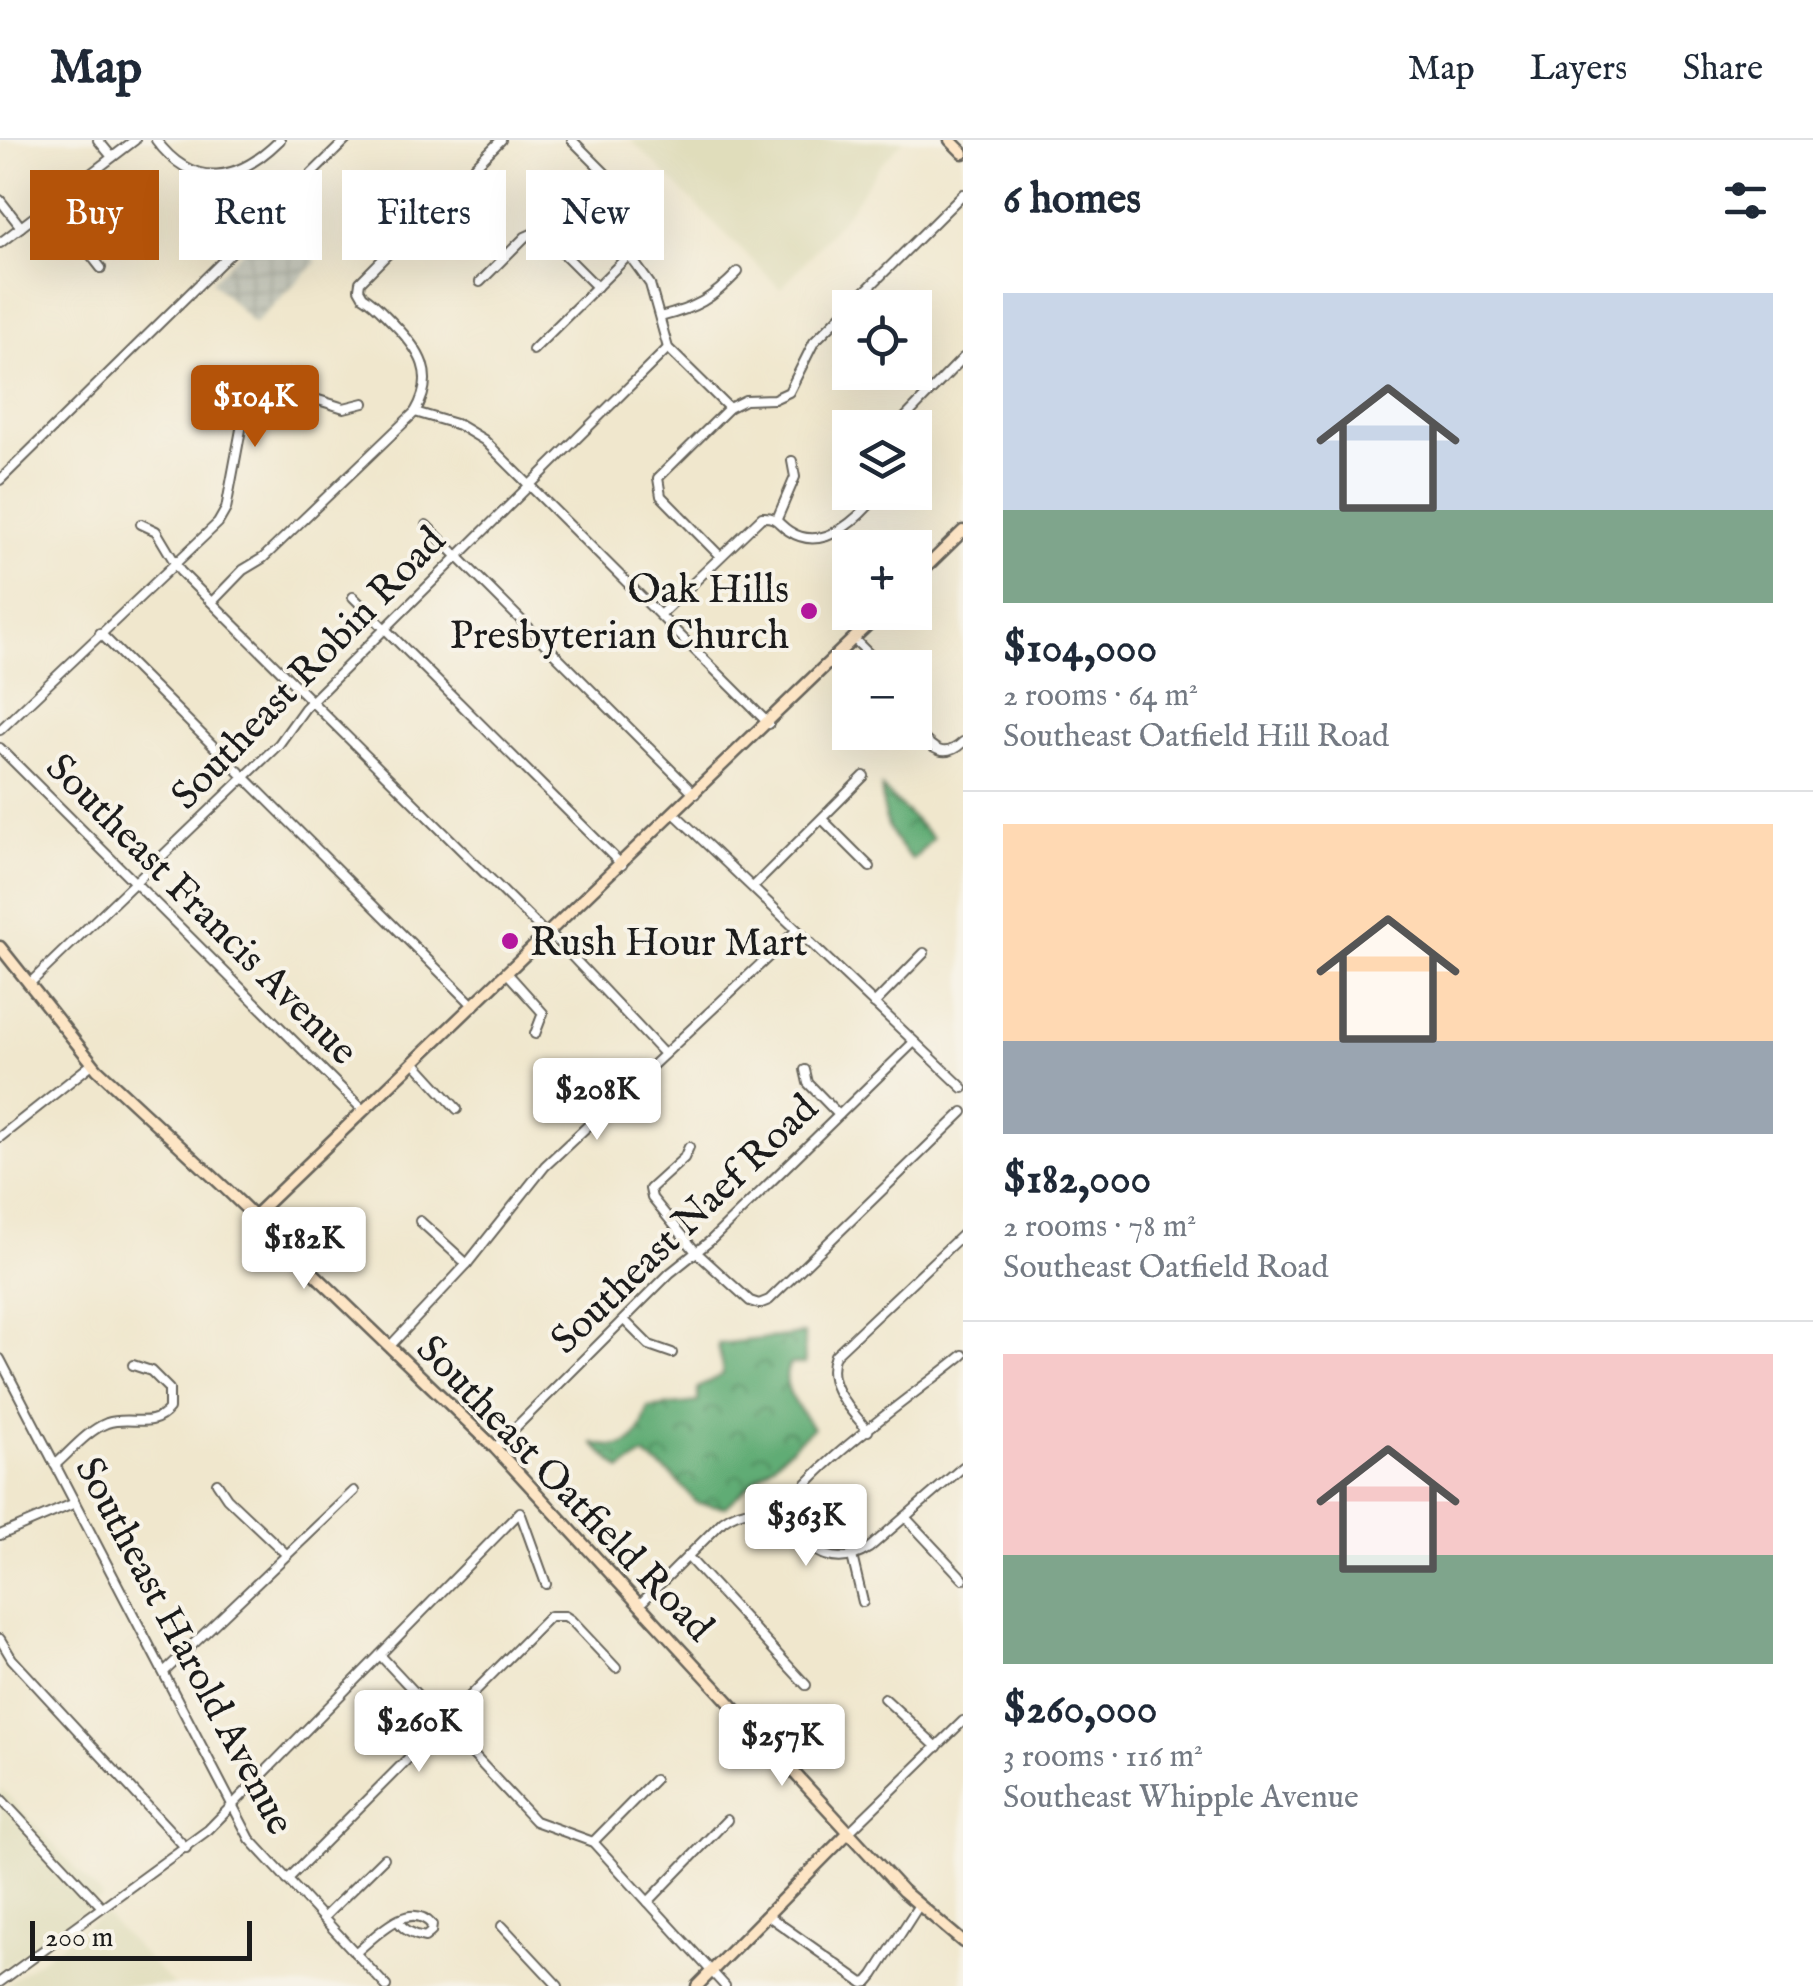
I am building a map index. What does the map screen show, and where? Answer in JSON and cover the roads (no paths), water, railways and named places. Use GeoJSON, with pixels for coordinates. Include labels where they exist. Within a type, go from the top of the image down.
{"type":"FeatureCollection","features":[{"type":"Feature","properties":{"kind":"main road"},"geometry":{"type":"LineString","coordinates":[[950,140],[963,153]]}},
{"type":"Feature","properties":{"kind":"main road"},"geometry":{"type":"LineString","coordinates":[[932,561],[963,531]]}},
{"type":"Feature","properties":{"kind":"main road"},"geometry":{"type":"LineString","coordinates":[[254,1216],[676,814],[863,630]]}},
{"type":"Feature","properties":{"kind":"main road","name":"Southeast Oatfield Road"},"geometry":{"type":"LineString","coordinates":[[0,947],[92,1064],[495,1448],[919,1906],[963,1942]]}},
{"type":"Feature","properties":{"kind":"main road"},"geometry":{"type":"LineString","coordinates":[[697,1986],[850,1832]]}},
{"type":"Feature","properties":{"kind":"street"},"geometry":{"type":"LineString","coordinates":[[98,140],[112,157]]}},
{"type":"Feature","properties":{"kind":"street"},"geometry":{"type":"LineString","coordinates":[[95,170],[135,140]]}},
{"type":"Feature","properties":{"kind":"street"},"geometry":{"type":"LineString","coordinates":[[156,140],[180,164],[196,172],[221,175],[246,168],[280,140]]}},
{"type":"Feature","properties":{"kind":"street"},"geometry":{"type":"LineString","coordinates":[[0,480],[346,140]]}},
{"type":"Feature","properties":{"kind":"street"},"geometry":{"type":"LineString","coordinates":[[212,602],[414,412],[426,385],[421,355],[412,341],[358,289],[360,282],[501,140]]}},
{"type":"Feature","properties":{"kind":"street"},"geometry":{"type":"LineString","coordinates":[[572,140],[601,170]]}},
{"type":"Feature","properties":{"kind":"street"},"geometry":{"type":"LineString","coordinates":[[720,556],[660,496],[656,482],[729,408],[746,400],[774,399],[789,392],[814,342],[963,194]]}},
{"type":"Feature","properties":{"kind":"street"},"geometry":{"type":"LineString","coordinates":[[0,200],[21,228]]}},
{"type":"Feature","properties":{"kind":"street"},"geometry":{"type":"LineString","coordinates":[[0,243],[30,221]]}},
{"type":"Feature","properties":{"kind":"street"},"geometry":{"type":"LineString","coordinates":[[480,282],[536,232],[546,236],[597,287]]}},
{"type":"Feature","properties":{"kind":"street"},"geometry":{"type":"LineString","coordinates":[[94,260],[100,268]]}},
{"type":"Feature","properties":{"kind":"street"},"geometry":{"type":"LineString","coordinates":[[533,350],[624,260]]}},
{"type":"Feature","properties":{"kind":"street"},"geometry":{"type":"LineString","coordinates":[[633,260],[647,277],[668,348],[729,408]]}},
{"type":"Feature","properties":{"kind":"street"},"geometry":{"type":"LineString","coordinates":[[660,317],[698,306],[716,295],[738,272]]}},
{"type":"Feature","properties":{"kind":"street","name":"Southeast Robin Road"},"geometry":{"type":"LineString","coordinates":[[29,984],[279,744],[312,701],[668,348]]}},
{"type":"Feature","properties":{"kind":"street"},"geometry":{"type":"LineString","coordinates":[[912,410],[963,358]]}},
{"type":"Feature","properties":{"kind":"street"},"geometry":{"type":"LineString","coordinates":[[0,730],[222,518],[246,408],[278,387],[338,407],[364,403]]}},
{"type":"Feature","properties":{"kind":"street"},"geometry":{"type":"LineString","coordinates":[[414,412],[444,419],[473,432],[769,724]]}},
{"type":"Feature","properties":{"kind":"street"},"geometry":{"type":"LineString","coordinates":[[778,519],[795,477],[792,460]]}},
{"type":"Feature","properties":{"kind":"street"},"geometry":{"type":"LineString","coordinates":[[660,615],[762,517],[778,519],[796,534],[816,537],[846,527],[863,510]]}},
{"type":"Feature","properties":{"kind":"street"},"geometry":{"type":"LineString","coordinates":[[141,524],[156,532],[174,564],[549,934],[664,1054]]}},
{"type":"Feature","properties":{"kind":"street"},"geometry":{"type":"LineString","coordinates":[[426,525],[695,794]]}},
{"type":"Feature","properties":{"kind":"street"},"geometry":{"type":"LineString","coordinates":[[353,596],[622,865]]}},
{"type":"Feature","properties":{"kind":"street"},"geometry":{"type":"LineString","coordinates":[[100,633],[474,1006]]}},
{"type":"Feature","properties":{"kind":"street"},"geometry":{"type":"LineString","coordinates":[[854,639],[865,650]]}},
{"type":"Feature","properties":{"kind":"street"},"geometry":{"type":"LineString","coordinates":[[932,748],[949,752],[963,742]]}},
{"type":"Feature","properties":{"kind":"street","name":"Southeast Francis Avenue"},"geometry":{"type":"LineString","coordinates":[[0,748],[364,1111]]}},
{"type":"Feature","properties":{"kind":"street"},"geometry":{"type":"LineString","coordinates":[[752,887],[864,776]]}},
{"type":"Feature","properties":{"kind":"street"},"geometry":{"type":"LineString","coordinates":[[676,814],[963,1088]]}},
{"type":"Feature","properties":{"kind":"street"},"geometry":{"type":"LineString","coordinates":[[822,820],[870,867]]}},
{"type":"Feature","properties":{"kind":"street"},"geometry":{"type":"LineString","coordinates":[[390,1346],[467,1264],[536,1176],[796,930]]}},
{"type":"Feature","properties":{"kind":"street"},"geometry":{"type":"LineString","coordinates":[[874,1004],[924,953]]}},
{"type":"Feature","properties":{"kind":"street"},"geometry":{"type":"LineString","coordinates":[[508,974],[543,1013],[534,1034]]}},
{"type":"Feature","properties":{"kind":"street","name":"Southeast Naef Road"},"geometry":{"type":"LineString","coordinates":[[495,1448],[670,1274],[914,1042]]}},
{"type":"Feature","properties":{"kind":"street"},"geometry":{"type":"LineString","coordinates":[[414,1063],[456,1109]]}},
{"type":"Feature","properties":{"kind":"street"},"geometry":{"type":"LineString","coordinates":[[0,1138],[92,1064]]}},
{"type":"Feature","properties":{"kind":"street"},"geometry":{"type":"LineString","coordinates":[[804,1070],[808,1083],[839,1114]]}},
{"type":"Feature","properties":{"kind":"street"},"geometry":{"type":"LineString","coordinates":[[689,1147],[684,1158],[650,1189],[652,1198],[696,1252],[750,1301],[759,1304],[769,1300],[963,1112]]}},
{"type":"Feature","properties":{"kind":"street"},"geometry":{"type":"LineString","coordinates":[[420,1221],[467,1264]]}},
{"type":"Feature","properties":{"kind":"street"},"geometry":{"type":"LineString","coordinates":[[868,1431],[835,1388],[830,1369],[835,1355],[963,1234]]}},
{"type":"Feature","properties":{"kind":"street"},"geometry":{"type":"LineString","coordinates":[[625,1321],[649,1344],[672,1353]]}},
{"type":"Feature","properties":{"kind":"street"},"geometry":{"type":"LineString","coordinates":[[781,1520],[790,1502],[805,1486],[963,1355]]}},
{"type":"Feature","properties":{"kind":"street","name":"Southeast Harold Avenue"},"geometry":{"type":"LineString","coordinates":[[0,1358],[255,1847],[386,1986]]}},
{"type":"Feature","properties":{"kind":"street"},"geometry":{"type":"LineString","coordinates":[[56,1465],[102,1426],[121,1420],[150,1422],[162,1418],[170,1409],[169,1388],[151,1372],[134,1365]]}},
{"type":"Feature","properties":{"kind":"street"},"geometry":{"type":"LineString","coordinates":[[640,1604],[723,1521],[736,1513],[760,1511],[781,1520],[817,1553],[834,1558],[852,1556],[869,1548],[963,1468]]}},
{"type":"Feature","properties":{"kind":"street"},"geometry":{"type":"LineString","coordinates":[[217,1483],[227,1498],[286,1554]]}},
{"type":"Feature","properties":{"kind":"street"},"geometry":{"type":"LineString","coordinates":[[164,1672],[354,1490]]}},
{"type":"Feature","properties":{"kind":"street"},"geometry":{"type":"LineString","coordinates":[[0,1536],[75,1503]]}},
{"type":"Feature","properties":{"kind":"street"},"geometry":{"type":"LineString","coordinates":[[0,1982],[186,1848],[232,1806],[520,1512],[546,1584]]}},
{"type":"Feature","properties":{"kind":"street"},"geometry":{"type":"LineString","coordinates":[[905,1517],[963,1579]]}},
{"type":"Feature","properties":{"kind":"street"},"geometry":{"type":"LineString","coordinates":[[852,1556],[864,1602]]}},
{"type":"Feature","properties":{"kind":"street"},"geometry":{"type":"LineString","coordinates":[[688,1557],[806,1685]]}},
{"type":"Feature","properties":{"kind":"street"},"geometry":{"type":"LineString","coordinates":[[287,1880],[545,1621],[556,1614],[572,1620],[616,1668]]}},
{"type":"Feature","properties":{"kind":"street"},"geometry":{"type":"LineString","coordinates":[[0,1640],[12,1659],[186,1848]]}},
{"type":"Feature","properties":{"kind":"street"},"geometry":{"type":"LineString","coordinates":[[380,1655],[535,1821],[593,1842],[726,1986]]}},
{"type":"Feature","properties":{"kind":"street"},"geometry":{"type":"LineString","coordinates":[[884,1698],[936,1747]]}},
{"type":"Feature","properties":{"kind":"street"},"geometry":{"type":"LineString","coordinates":[[850,1832],[962,1722]]}},
{"type":"Feature","properties":{"kind":"street"},"geometry":{"type":"LineString","coordinates":[[593,1842],[654,1780]]}},
{"type":"Feature","properties":{"kind":"street"},"geometry":{"type":"LineString","coordinates":[[0,1798],[102,1907]]}},
{"type":"Feature","properties":{"kind":"street"},"geometry":{"type":"LineString","coordinates":[[648,1902],[727,1820]]}},
{"type":"Feature","properties":{"kind":"street"},"geometry":{"type":"LineString","coordinates":[[323,1918],[384,1858]]}},
{"type":"Feature","properties":{"kind":"street"},"geometry":{"type":"LineString","coordinates":[[767,1915],[863,1983],[874,1975],[919,1906]]}},
{"type":"Feature","properties":{"kind":"street"},"geometry":{"type":"LineString","coordinates":[[356,1954],[398,1922]]}},
{"type":"Feature","properties":{"kind":"street"},"geometry":{"type":"LineString","coordinates":[[502,1926],[558,1986]]}},
{"type":"Feature","properties":{"kind":"place","name":"Oak Hills Presbyterian Church"},"geometry":{"type":"Point","coordinates":[809,611]}},
{"type":"Feature","properties":{"kind":"place","name":"Rush Hour Mart"},"geometry":{"type":"Point","coordinates":[510,941]}}]}
